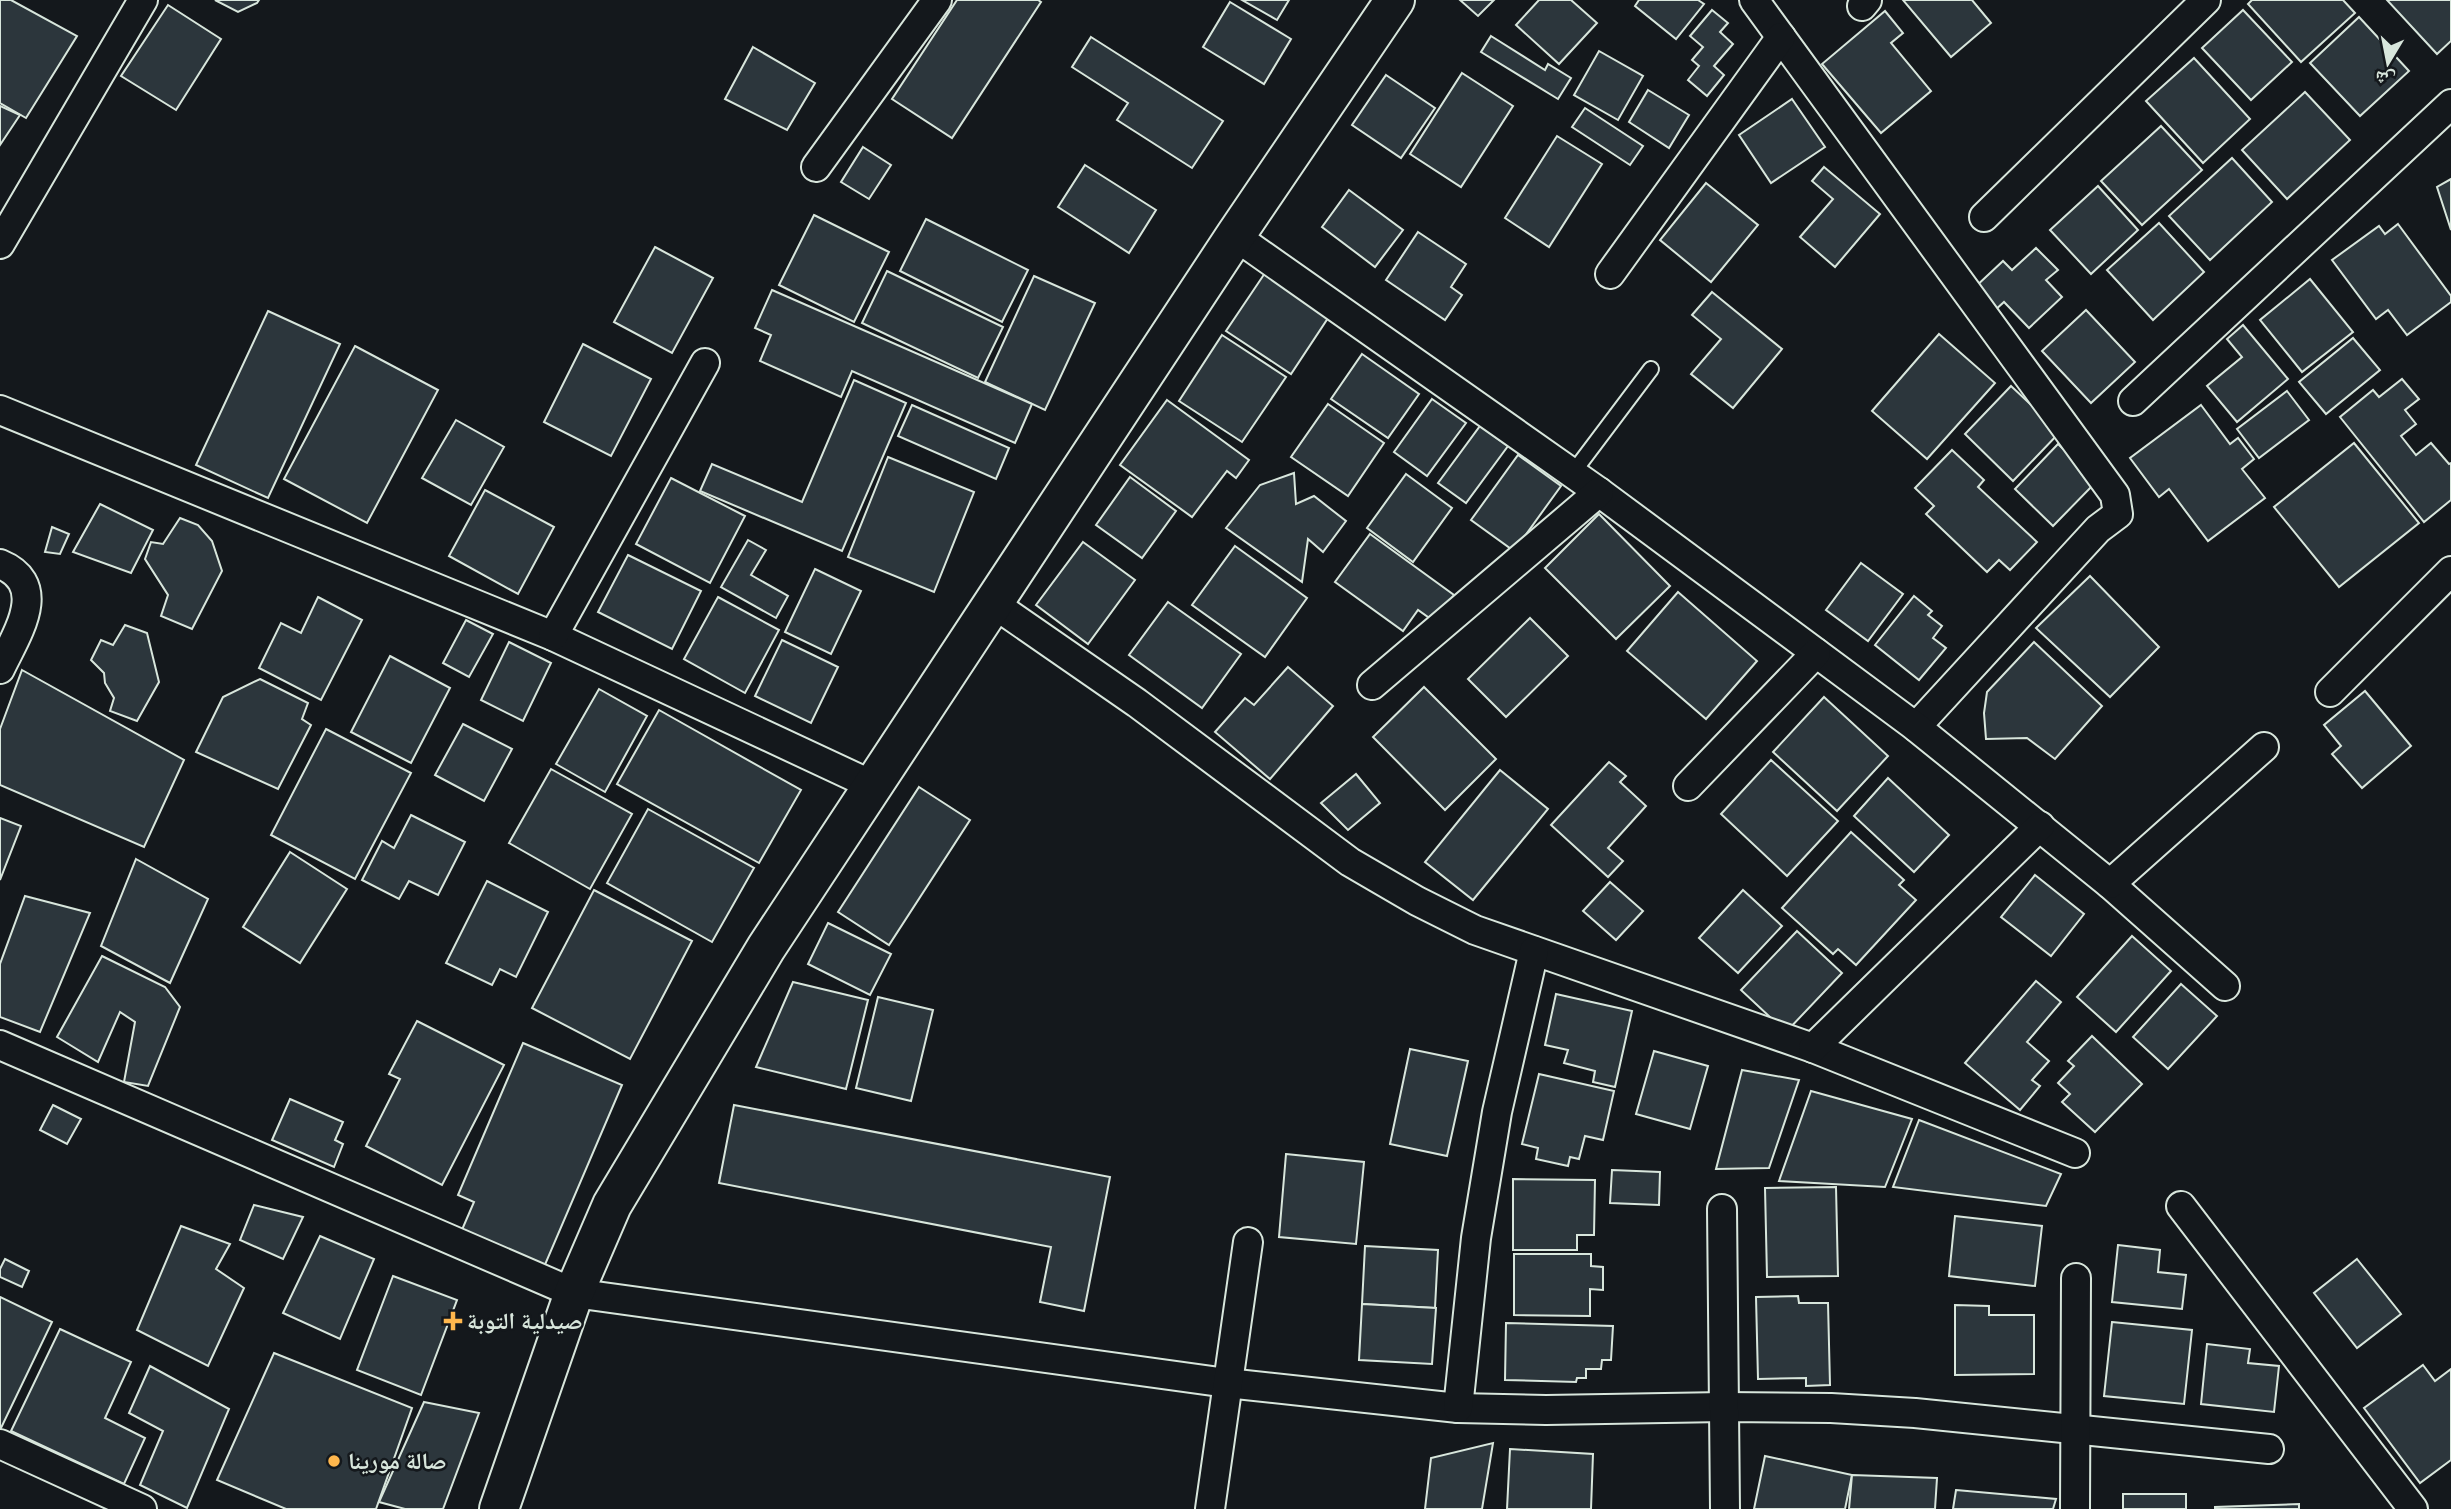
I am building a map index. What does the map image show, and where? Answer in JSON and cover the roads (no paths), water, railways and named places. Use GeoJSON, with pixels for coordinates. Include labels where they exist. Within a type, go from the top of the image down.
{"type":"FeatureCollection","features":[{"type":"Feature","properties":{"kind":"street"},"geometry":{"type":"LineString","coordinates":[[0,244],[143,0]]}},
{"type":"Feature","properties":{"kind":"street"},"geometry":{"type":"LineString","coordinates":[[816,167],[937,0]]}},
{"type":"Feature","properties":{"kind":"street"},"geometry":{"type":"LineString","coordinates":[[499,1509],[574,1293],[612,1205],[766,948],[1235,236],[1395,0]]}},
{"type":"Feature","properties":{"kind":"street"},"geometry":{"type":"LineString","coordinates":[[1754,0],[2115,495],[2118,514],[2098,529],[1916,727]]}},
{"type":"Feature","properties":{"kind":"street"},"geometry":{"type":"LineString","coordinates":[[1984,217],[2206,0]]}},
{"type":"Feature","properties":{"kind":"street"},"geometry":{"type":"LineString","coordinates":[[1610,274],[1782,37]]}},
{"type":"Feature","properties":{"kind":"street"},"geometry":{"type":"LineString","coordinates":[[2133,401],[2451,104]]}},
{"type":"Feature","properties":{"kind":"street"},"geometry":{"type":"LineString","coordinates":[[1235,236],[1599,492],[1916,727],[2110,884],[2225,986]]}},
{"type":"Feature","properties":{"kind":"street"},"geometry":{"type":"LineString","coordinates":[[553,636],[705,363]]}},
{"type":"Feature","properties":{"kind":"street"},"geometry":{"type":"LineString","coordinates":[[0,410],[553,636],[872,785]]}},
{"type":"Feature","properties":{"kind":"street"},"geometry":{"type":"LineString","coordinates":[[1372,685],[1599,492]]}},
{"type":"Feature","properties":{"kind":"street"},"geometry":{"type":"LineString","coordinates":[[0,564],[12,569],[20,578],[27,596],[27,606],[25,616],[0,669]]}},
{"type":"Feature","properties":{"kind":"street"},"geometry":{"type":"LineString","coordinates":[[2330,692],[2451,570]]}},
{"type":"Feature","properties":{"kind":"street"},"geometry":{"type":"LineString","coordinates":[[994,604],[1137,703],[1350,862],[1417,901],[1475,930],[1813,1048],[2076,1153]]}},
{"type":"Feature","properties":{"kind":"street"},"geometry":{"type":"LineString","coordinates":[[1688,786],[1816,653]]}},
{"type":"Feature","properties":{"kind":"street"},"geometry":{"type":"LineString","coordinates":[[2110,884],[2264,747]]}},
{"type":"Feature","properties":{"kind":"street"},"geometry":{"type":"LineString","coordinates":[[1813,1048],[2040,826]]}},
{"type":"Feature","properties":{"kind":"street"},"geometry":{"type":"LineString","coordinates":[[1458,1408],[1482,1200],[1497,1112],[1534,951]]}},
{"type":"Feature","properties":{"kind":"street"},"geometry":{"type":"LineString","coordinates":[[0,1045],[574,1293],[1227,1383],[1458,1408],[1830,1408],[1915,1413],[2269,1449]]}},
{"type":"Feature","properties":{"kind":"street"},"geometry":{"type":"LineString","coordinates":[[2181,1206],[2413,1509]]}},
{"type":"Feature","properties":{"kind":"street"},"geometry":{"type":"LineString","coordinates":[[1722,1209],[1725,1509]]}},
{"type":"Feature","properties":{"kind":"street"},"geometry":{"type":"LineString","coordinates":[[1210,1509],[1248,1242]]}},
{"type":"Feature","properties":{"kind":"street"},"geometry":{"type":"LineString","coordinates":[[2075,1509],[2077,1278]]}},
{"type":"Feature","properties":{"kind":"street"},"geometry":{"type":"LineString","coordinates":[[0,1444],[142,1509]]}},
{"type":"Feature","properties":{"kind":"lane"},"geometry":{"type":"LineString","coordinates":[[1572,474],[1651,369]]}},
{"type":"Feature","properties":{"kind":"place","name":"صيدلية التوبة"},"geometry":{"type":"Point","coordinates":[453,1321]}},
{"type":"Feature","properties":{"kind":"place","name":"صالة مورينا"},"geometry":{"type":"Point","coordinates":[334,1461]}}]}
